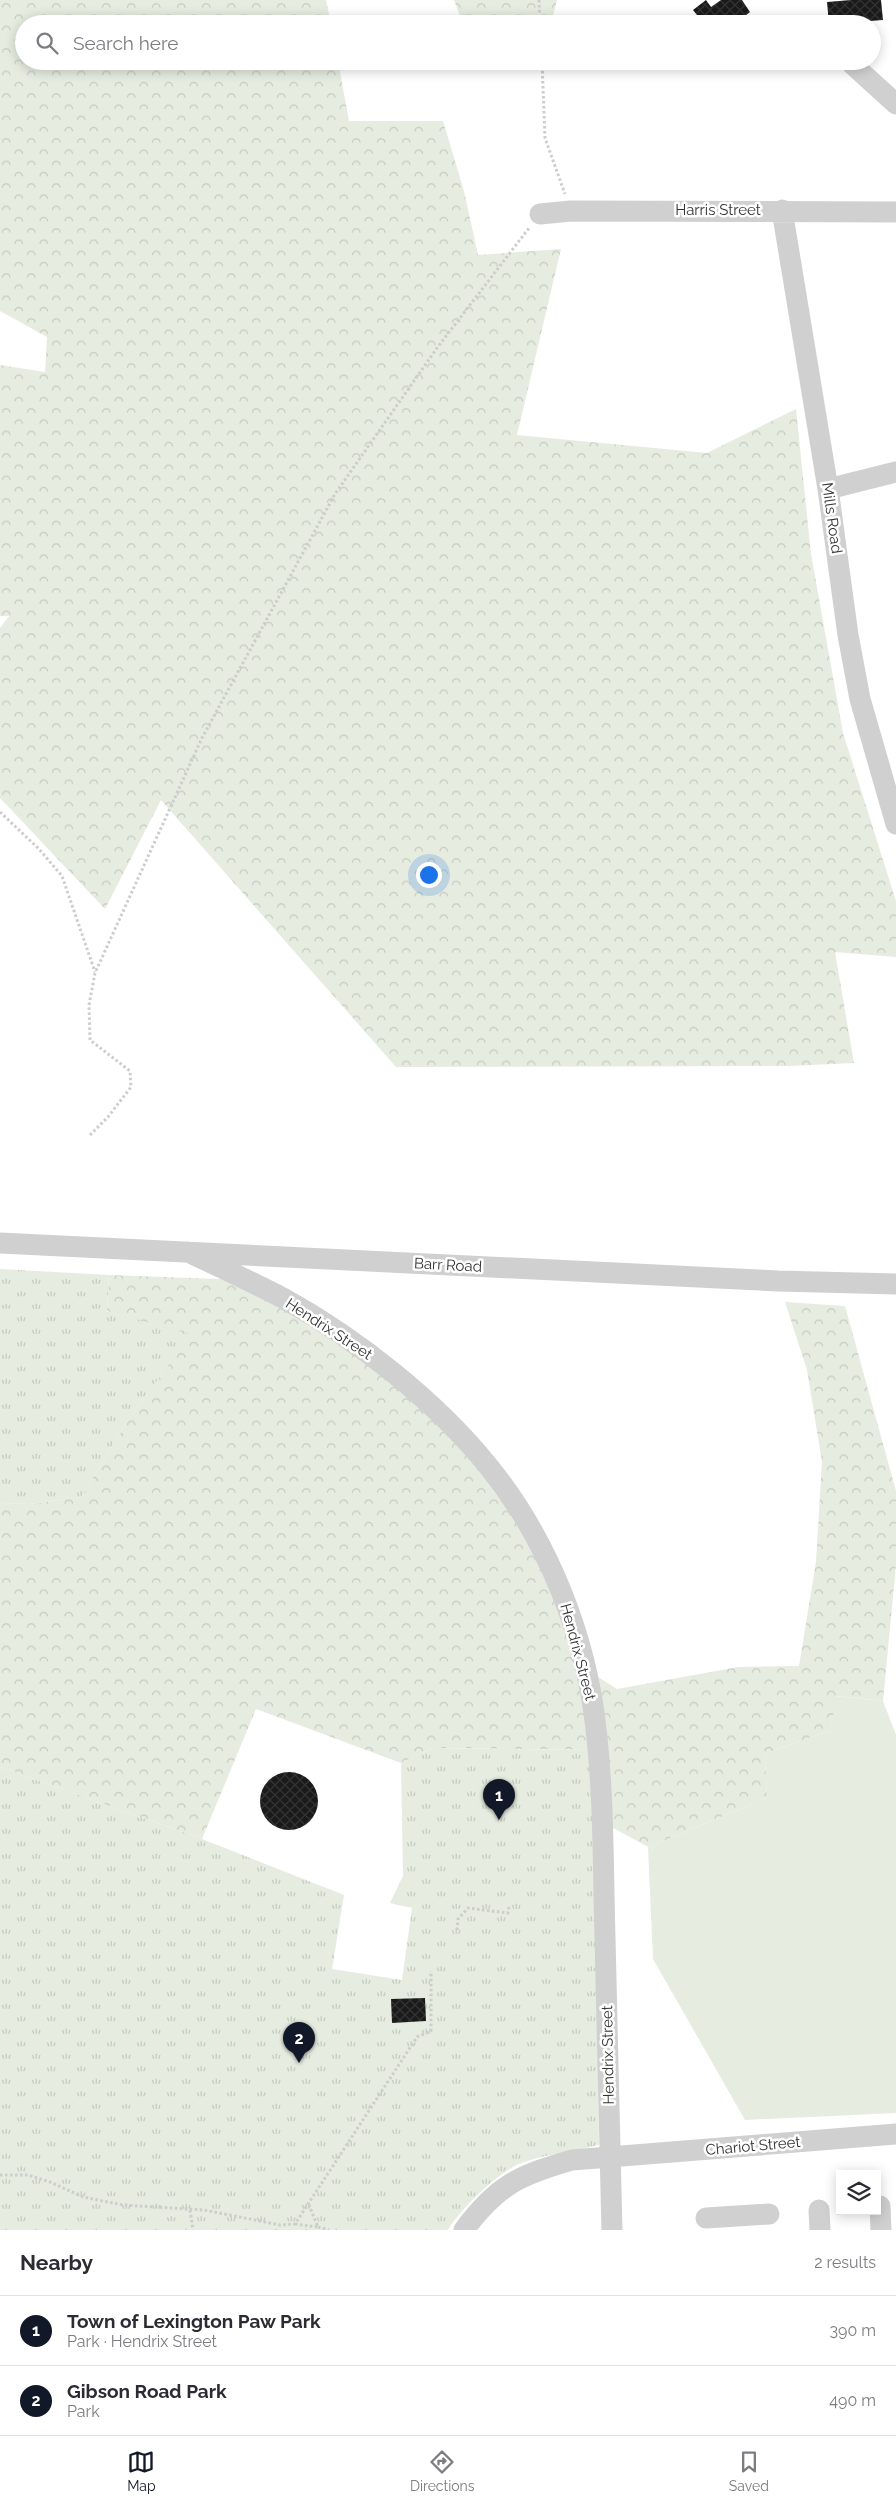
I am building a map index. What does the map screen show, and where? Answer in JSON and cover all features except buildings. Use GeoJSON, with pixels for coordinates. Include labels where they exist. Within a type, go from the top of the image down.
{"type":"FeatureCollection","features":[{"type":"Feature","properties":{"kind":"street"},"geometry":{"type":"LineString","coordinates":[[859,70],[896,104]]}},
{"type":"Feature","properties":{"kind":"street","name":"Harris Street"},"geometry":{"type":"LineString","coordinates":[[540,214],[571,211],[782,210],[896,212]]}},
{"type":"Feature","properties":{"kind":"street","name":"Mills Road"},"geometry":{"type":"LineString","coordinates":[[782,210],[828,489],[848,635],[860,699],[896,824]]}},
{"type":"Feature","properties":{"kind":"street"},"geometry":{"type":"LineString","coordinates":[[828,489],[896,472]]}},
{"type":"Feature","properties":{"kind":"street","name":"Barr Road"},"geometry":{"type":"LineString","coordinates":[[0,1243],[778,1281],[896,1284]]}},
{"type":"Feature","properties":{"kind":"street","name":"Hendrix Street"},"geometry":{"type":"LineString","coordinates":[[188,1252],[283,1298],[323,1322],[374,1358],[422,1399],[490,1467],[517,1505],[542,1550],[561,1593],[576,1637],[588,1683],[596,1728],[602,1827],[612,2230]]}},
{"type":"Feature","properties":{"kind":"street","name":"Chariot Street"},"geometry":{"type":"LineString","coordinates":[[464,2230],[481,2207],[502,2187],[534,2170],[572,2160],[896,2134]]}},
{"type":"Feature","properties":{"kind":"street"},"geometry":{"type":"LineString","coordinates":[[706,2218],[769,2214]]}},
{"type":"Feature","properties":{"kind":"street"},"geometry":{"type":"LineString","coordinates":[[880,2215],[881,2230]]}},
{"type":"Feature","properties":{"kind":"path"},"geometry":{"type":"LineString","coordinates":[[540,0],[540,15]]}},
{"type":"Feature","properties":{"kind":"path"},"geometry":{"type":"LineString","coordinates":[[542,70],[545,138],[571,211]]}},
{"type":"Feature","properties":{"kind":"path"},"geometry":{"type":"LineString","coordinates":[[90,1135],[108,1117],[131,1087],[130,1071],[90,1040],[89,1005],[95,973],[202,738],[335,494],[437,348],[540,214]]}},
{"type":"Feature","properties":{"kind":"path"},"geometry":{"type":"LineString","coordinates":[[0,812],[39,849],[62,876],[95,973]]}},
{"type":"Feature","properties":{"kind":"path"},"geometry":{"type":"LineString","coordinates":[[457,1930],[458,1919],[468,1908],[508,1913],[509,1907]]}},
{"type":"Feature","properties":{"kind":"path"},"geometry":{"type":"LineString","coordinates":[[295,2224],[417,2037],[431,2031],[431,1971]]}},
{"type":"Feature","properties":{"kind":"path"},"geometry":{"type":"LineString","coordinates":[[0,2175],[15,2174],[38,2178],[83,2197],[101,2201],[164,2209],[222,2213],[280,2226],[295,2224],[329,2230]]}},
{"type":"Feature","properties":{"kind":"path"},"geometry":{"type":"LineString","coordinates":[[308,2205],[318,2227]]}},
{"type":"Feature","properties":{"kind":"path"},"geometry":{"type":"LineString","coordinates":[[190,2210],[192,2230]]}},
{"type":"Feature","properties":{"kind":"green space"},"geometry":{"type":"Polygon","coordinates":[[[0,0],[326,0],[329,15],[15,15],[15,70],[340,70],[349,121],[443,121],[464,191],[478,255],[561,249],[517,435],[707,453],[796,409],[811,554],[843,733],[896,901],[896,957],[835,952],[854,1063],[789,1066],[396,1067],[161,800],[105,909],[0,798],[0,628],[9,616],[0,616],[0,365],[45,372],[47,337],[0,311],[0,0]]]}},
{"type":"Feature","properties":{"kind":"green space"},"geometry":{"type":"Polygon","coordinates":[[[454,0],[557,0],[553,15],[460,15],[454,0]]]}},
{"type":"Feature","properties":{"kind":"green space"},"geometry":{"type":"Polygon","coordinates":[[[0,1269],[109,1275],[107,1311],[190,1334],[124,1427],[81,1497],[29,1504],[0,1503],[0,1269]]]}},
{"type":"Feature","properties":{"kind":"green space"},"geometry":{"type":"Polygon","coordinates":[[[109,1275],[245,1280],[374,1359],[517,1505],[584,1668],[617,1689],[738,1667],[799,1666],[816,1562],[822,1462],[807,1370],[785,1302],[845,1306],[896,1491],[896,1565],[883,1701],[836,1696],[831,1730],[765,1754],[767,1798],[648,1847],[608,1825],[595,1750],[433,1748],[401,1763],[256,1709],[202,1839],[0,1767],[0,1503],[29,1504],[81,1497],[124,1427],[189,1335],[107,1311],[109,1275]]]}},
{"type":"Feature","properties":{"kind":"green space"},"geometry":{"type":"Polygon","coordinates":[[[835,1696],[883,1701],[896,1735],[896,2113],[745,2120],[653,1959],[648,1847],[767,1798],[765,1754],[831,1730],[835,1696]]]}},
{"type":"Feature","properties":{"kind":"green space"},"geometry":{"type":"Polygon","coordinates":[[[433,1748],[595,1750],[599,2145],[538,2158],[511,2168],[490,2183],[460,2213],[448,2230],[0,2230],[0,1767],[202,1839],[344,1895],[332,1969],[402,1980],[412,1908],[390,1903],[403,1876],[401,1763],[433,1748]]]}},
{"type":"Feature","properties":{"kind":"place","name":"Town of Lexington Paw Park"},"geometry":{"type":"Point","coordinates":[499,1820]}},
{"type":"Feature","properties":{"kind":"place","name":"Gibson Road Park"},"geometry":{"type":"Point","coordinates":[299,2063]}}]}
